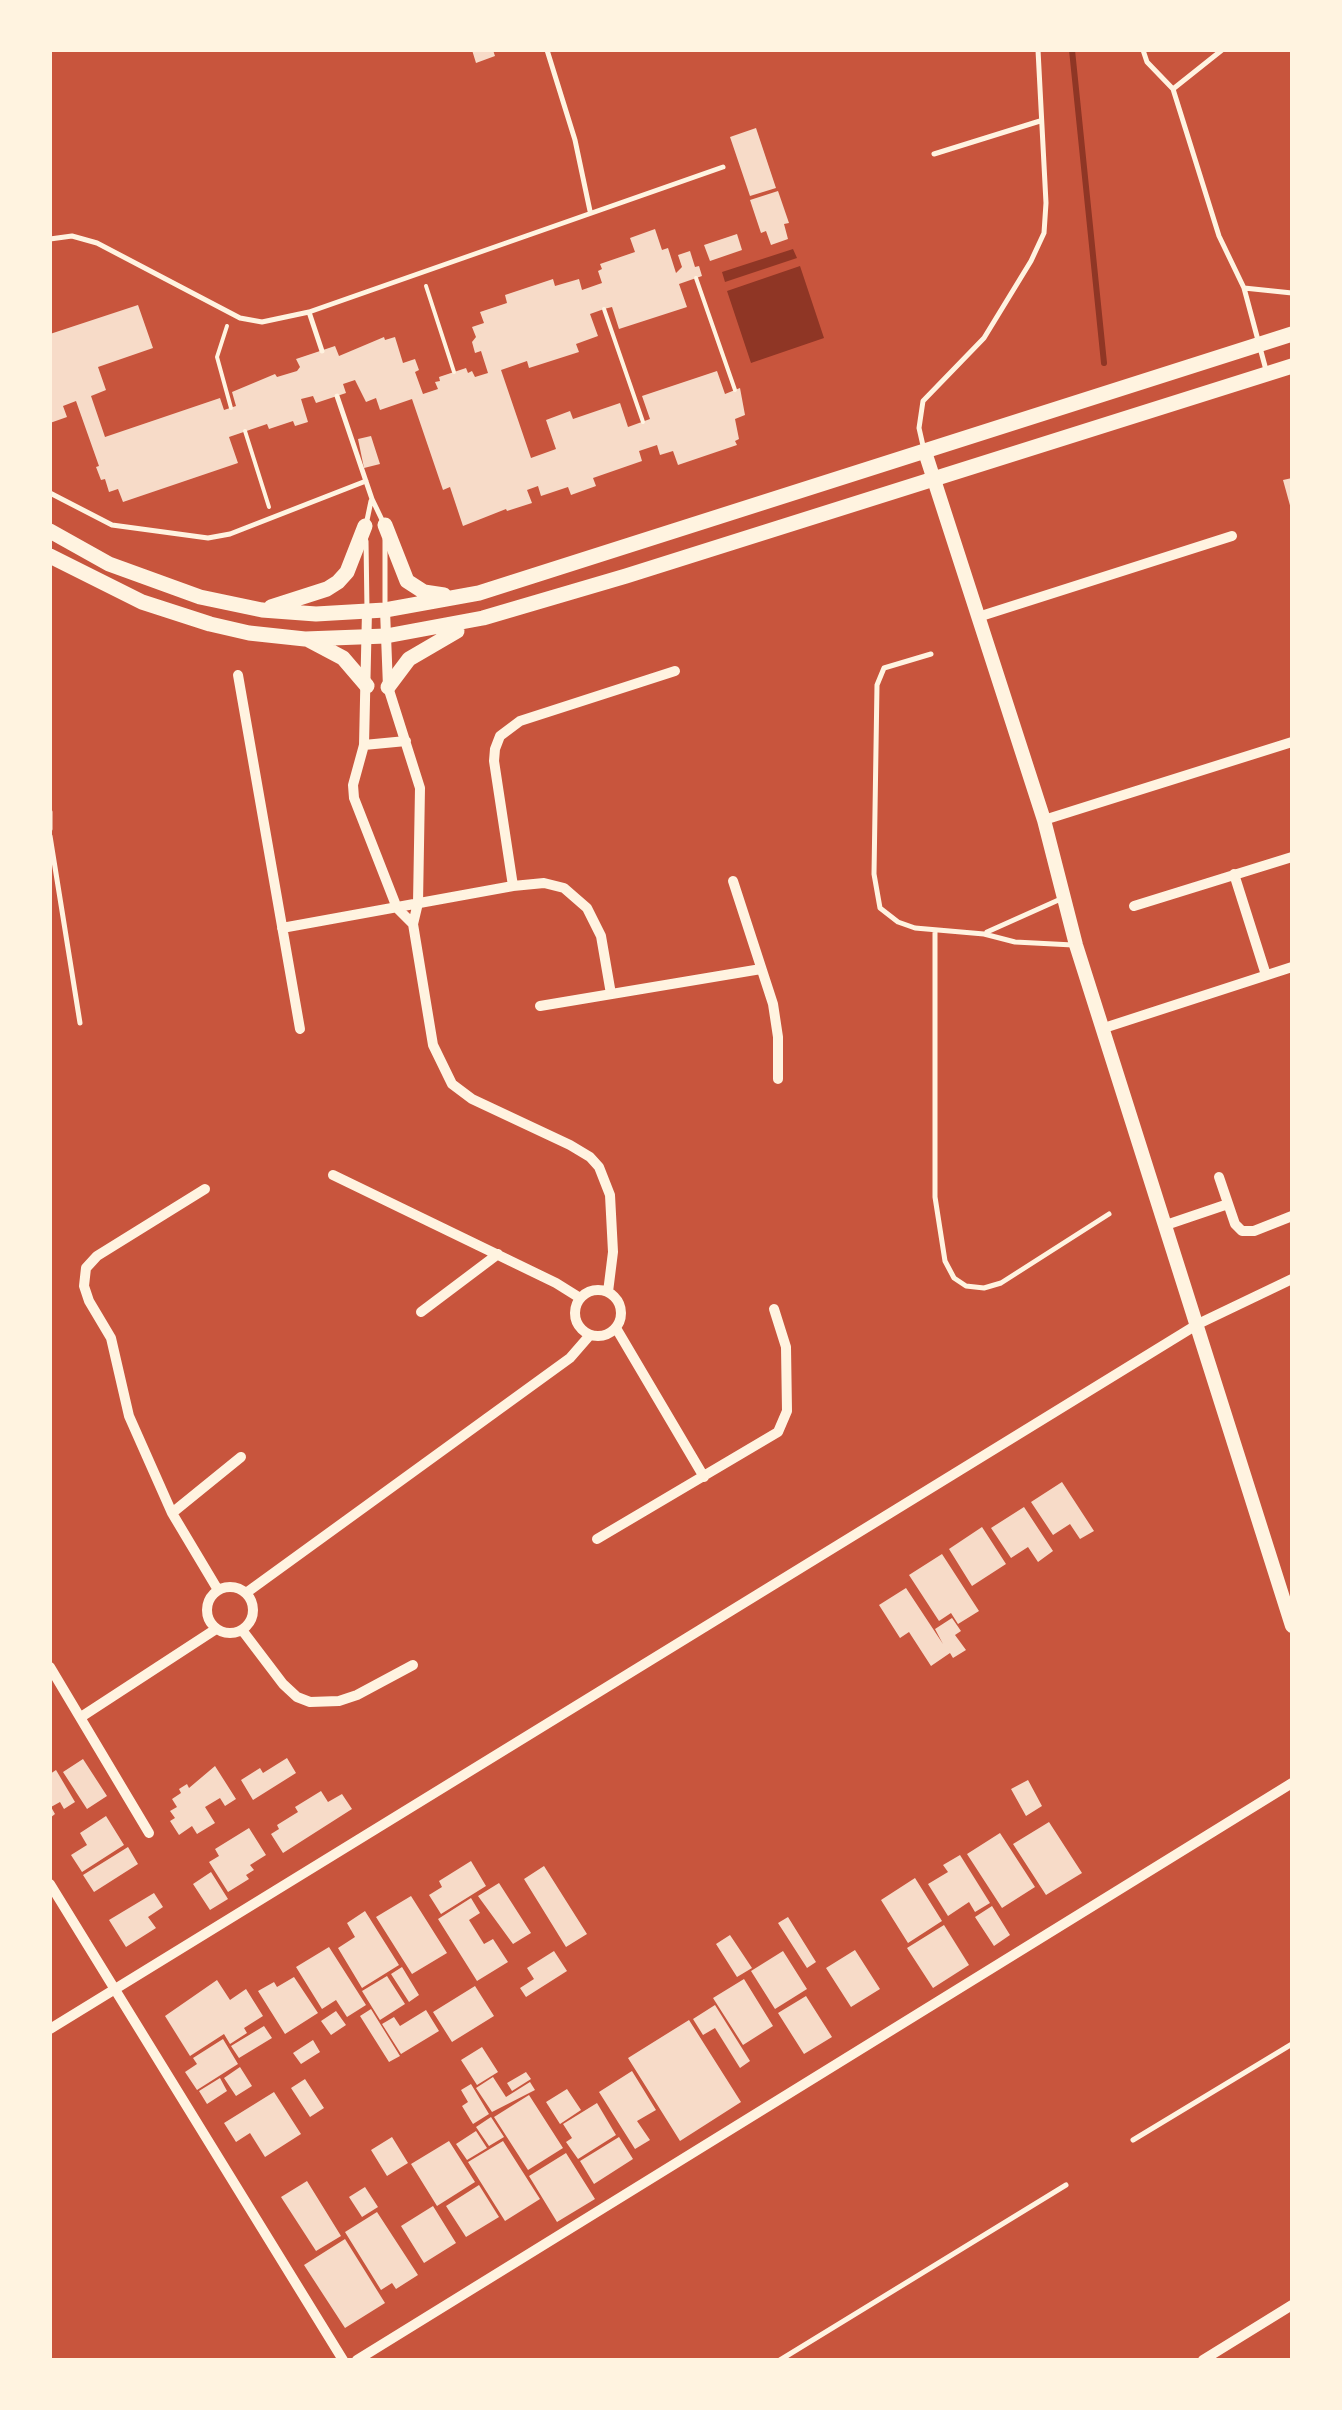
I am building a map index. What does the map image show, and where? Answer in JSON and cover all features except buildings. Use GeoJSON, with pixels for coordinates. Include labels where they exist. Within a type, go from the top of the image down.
{"type":"FeatureCollection","features":[{"type":"Feature","properties":{"kind":"main road"},"geometry":{"type":"LineString","coordinates":[[50,531],[108,564],[200,597],[262,610],[316,614],[385,610],[462,596],[617,551],[1292,334]]}},
{"type":"Feature","properties":{"kind":"main road"},"geometry":{"type":"LineString","coordinates":[[50,556],[142,602],[210,624],[249,633],[306,638],[386,636],[483,618],[1292,366]]}},
{"type":"Feature","properties":{"kind":"main road"},"geometry":{"type":"LineString","coordinates":[[385,525],[406,581],[424,592],[462,596]]}},
{"type":"Feature","properties":{"kind":"main road"},"geometry":{"type":"LineString","coordinates":[[262,610],[338,582],[354,557],[365,526]]}},
{"type":"Feature","properties":{"kind":"main road"},"geometry":{"type":"LineString","coordinates":[[99,582],[108,564]]}},
{"type":"Feature","properties":{"kind":"main road"},"geometry":{"type":"LineString","coordinates":[[388,688],[409,659],[483,618]]}},
{"type":"Feature","properties":{"kind":"main road"},"geometry":{"type":"LineString","coordinates":[[306,638],[343,658],[368,686]]}},
{"type":"Feature","properties":{"kind":"street"},"geometry":{"type":"LineString","coordinates":[[925,452],[1044,820],[1076,945],[1292,1626]]}},
{"type":"Feature","properties":{"kind":"street"},"geometry":{"type":"LineString","coordinates":[[978,617],[1232,536]]}},
{"type":"Feature","properties":{"kind":"street"},"geometry":{"type":"LineString","coordinates":[[385,610],[388,688],[416,769],[422,802],[418,903],[413,924],[433,1045],[452,1084],[472,1098],[590,1156],[606,1178],[613,1252],[608,1292]]}},
{"type":"Feature","properties":{"kind":"street"},"geometry":{"type":"LineString","coordinates":[[367,611],[364,745],[353,785],[354,798],[396,908],[413,924]]}},
{"type":"Feature","properties":{"kind":"street"},"geometry":{"type":"LineString","coordinates":[[513,886],[494,761],[494,748],[500,736],[520,721],[675,671]]}},
{"type":"Feature","properties":{"kind":"street"},"geometry":{"type":"LineString","coordinates":[[238,675],[300,1029]]}},
{"type":"Feature","properties":{"kind":"street"},"geometry":{"type":"LineString","coordinates":[[364,745],[406,741]]}},
{"type":"Feature","properties":{"kind":"street"},"geometry":{"type":"LineString","coordinates":[[1044,820],[1292,742]]}},
{"type":"Feature","properties":{"kind":"street"},"geometry":{"type":"LineString","coordinates":[[1134,906],[1292,858]]}},
{"type":"Feature","properties":{"kind":"street"},"geometry":{"type":"LineString","coordinates":[[1234,874],[1266,976]]}},
{"type":"Feature","properties":{"kind":"street"},"geometry":{"type":"LineString","coordinates":[[734,881],[776,1020],[778,1079]]}},
{"type":"Feature","properties":{"kind":"street"},"geometry":{"type":"LineString","coordinates":[[282,928],[513,886],[544,884],[564,888],[579,898],[596,922],[611,994]]}},
{"type":"Feature","properties":{"kind":"street"},"geometry":{"type":"LineString","coordinates":[[1104,1028],[1292,967]]}},
{"type":"Feature","properties":{"kind":"street"},"geometry":{"type":"LineString","coordinates":[[540,1006],[761,970]]}},
{"type":"Feature","properties":{"kind":"street"},"geometry":{"type":"LineString","coordinates":[[333,1175],[580,1298]]}},
{"type":"Feature","properties":{"kind":"street"},"geometry":{"type":"LineString","coordinates":[[1219,1177],[1235,1224],[1242,1231],[1254,1231],[1292,1216]]}},
{"type":"Feature","properties":{"kind":"street"},"geometry":{"type":"LineString","coordinates":[[205,1189],[97,1256],[84,1274],[86,1294],[111,1338],[129,1416],[172,1513],[218,1590]]}},
{"type":"Feature","properties":{"kind":"street"},"geometry":{"type":"LineString","coordinates":[[1166,1225],[1228,1204]]}},
{"type":"Feature","properties":{"kind":"street"},"geometry":{"type":"LineString","coordinates":[[421,1312],[498,1254]]}},
{"type":"Feature","properties":{"kind":"street"},"geometry":{"type":"LineString","coordinates":[[50,2030],[1198,1324],[1292,1280]]}},
{"type":"Feature","properties":{"kind":"street"},"geometry":{"type":"LineString","coordinates":[[580,1298],[598,1289],[616,1298],[621,1308],[616,1328],[704,1477]]}},
{"type":"Feature","properties":{"kind":"street"},"geometry":{"type":"LineString","coordinates":[[580,1298],[575,1319],[580,1328],[599,1336],[616,1328]]}},
{"type":"Feature","properties":{"kind":"street"},"geometry":{"type":"LineString","coordinates":[[596,1539],[767,1440],[784,1421],[786,1347],[774,1309]]}},
{"type":"Feature","properties":{"kind":"street"},"geometry":{"type":"LineString","coordinates":[[246,1593],[570,1358],[590,1335]]}},
{"type":"Feature","properties":{"kind":"street"},"geometry":{"type":"LineString","coordinates":[[172,1513],[241,1456]]}},
{"type":"Feature","properties":{"kind":"street"},"geometry":{"type":"LineString","coordinates":[[81,1717],[216,1629],[234,1633],[242,1630],[254,1613],[246,1593],[232,1587],[218,1590],[211,1597],[207,1614],[216,1629]]}},
{"type":"Feature","properties":{"kind":"street"},"geometry":{"type":"LineString","coordinates":[[242,1630],[284,1684],[297,1697],[310,1702],[340,1701],[358,1695],[413,1665]]}},
{"type":"Feature","properties":{"kind":"street"},"geometry":{"type":"LineString","coordinates":[[50,1668],[149,1832]]}},
{"type":"Feature","properties":{"kind":"street"},"geometry":{"type":"LineString","coordinates":[[357,2360],[1292,1783]]}},
{"type":"Feature","properties":{"kind":"street"},"geometry":{"type":"LineString","coordinates":[[50,1884],[343,2360]]}},
{"type":"Feature","properties":{"kind":"street"},"geometry":{"type":"LineString","coordinates":[[1203,2360],[1292,2305]]}},
{"type":"Feature","properties":{"kind":"lane"},"geometry":{"type":"LineString","coordinates":[[547,50],[575,140],[590,212]]}},
{"type":"Feature","properties":{"kind":"lane"},"geometry":{"type":"LineString","coordinates":[[925,452],[919,428],[923,402],[984,338],[1041,242],[1046,214],[1038,50]]}},
{"type":"Feature","properties":{"kind":"lane"},"geometry":{"type":"LineString","coordinates":[[1142,50],[1147,62],[1173,89],[1214,222],[1244,288],[1267,374]]}},
{"type":"Feature","properties":{"kind":"lane"},"geometry":{"type":"LineString","coordinates":[[1173,89],[1222,50]]}},
{"type":"Feature","properties":{"kind":"lane"},"geometry":{"type":"LineString","coordinates":[[934,154],[1040,121]]}},
{"type":"Feature","properties":{"kind":"lane"},"geometry":{"type":"LineString","coordinates":[[50,239],[72,236],[97,243],[232,314],[262,322],[310,312],[723,168]]}},
{"type":"Feature","properties":{"kind":"lane"},"geometry":{"type":"LineString","coordinates":[[1244,288],[1292,293]]}},
{"type":"Feature","properties":{"kind":"lane"},"geometry":{"type":"LineString","coordinates":[[310,312],[322,350]]}},
{"type":"Feature","properties":{"kind":"lane"},"geometry":{"type":"LineString","coordinates":[[337,396],[385,525],[385,610]]}},
{"type":"Feature","properties":{"kind":"lane"},"geometry":{"type":"LineString","coordinates":[[50,493],[98,520],[156,533],[220,537],[366,480]]}},
{"type":"Feature","properties":{"kind":"lane"},"geometry":{"type":"LineString","coordinates":[[367,611],[365,526],[372,498]]}},
{"type":"Feature","properties":{"kind":"lane"},"geometry":{"type":"LineString","coordinates":[[931,654],[892,664],[880,676],[876,698],[877,901],[886,915],[915,928],[984,934],[1015,942],[1076,945]]}},
{"type":"Feature","properties":{"kind":"lane"},"geometry":{"type":"LineString","coordinates":[[50,812],[80,1023]]}},
{"type":"Feature","properties":{"kind":"lane"},"geometry":{"type":"LineString","coordinates":[[984,934],[1064,898]]}},
{"type":"Feature","properties":{"kind":"lane"},"geometry":{"type":"LineString","coordinates":[[935,931],[935,1197],[939,1236],[954,1278],[966,1286],[984,1288],[1001,1283],[1108,1214]]}},
{"type":"Feature","properties":{"kind":"lane"},"geometry":{"type":"LineString","coordinates":[[1133,2140],[1292,2044]]}},
{"type":"Feature","properties":{"kind":"lane"},"geometry":{"type":"LineString","coordinates":[[780,2360],[1066,2185]]}},
{"type":"Feature","properties":{"kind":"path"},"geometry":{"type":"LineString","coordinates":[[422,272],[454,372]]}},
{"type":"Feature","properties":{"kind":"path"},"geometry":{"type":"LineString","coordinates":[[696,278],[735,390]]}},
{"type":"Feature","properties":{"kind":"path"},"geometry":{"type":"LineString","coordinates":[[604,309],[643,422]]}},
{"type":"Feature","properties":{"kind":"path"},"geometry":{"type":"LineString","coordinates":[[230,408],[217,357],[232,314]]}},
{"type":"Feature","properties":{"kind":"path"},"geometry":{"type":"LineString","coordinates":[[245,432],[272,517]]}},
{"type":"Feature","properties":{"kind":"shaded area"},"geometry":{"type":"Polygon","coordinates":[[[793,249],[797,258],[725,282],[722,272],[793,249]]]}},
{"type":"Feature","properties":{"kind":"shaded area"},"geometry":{"type":"Polygon","coordinates":[[[800,266],[824,338],[751,363],[727,291],[800,266]]]}},
{"type":"Feature","properties":{"kind":"waterway"},"geometry":{"type":"LineString","coordinates":[[1072,50],[1104,363]]}}]}
